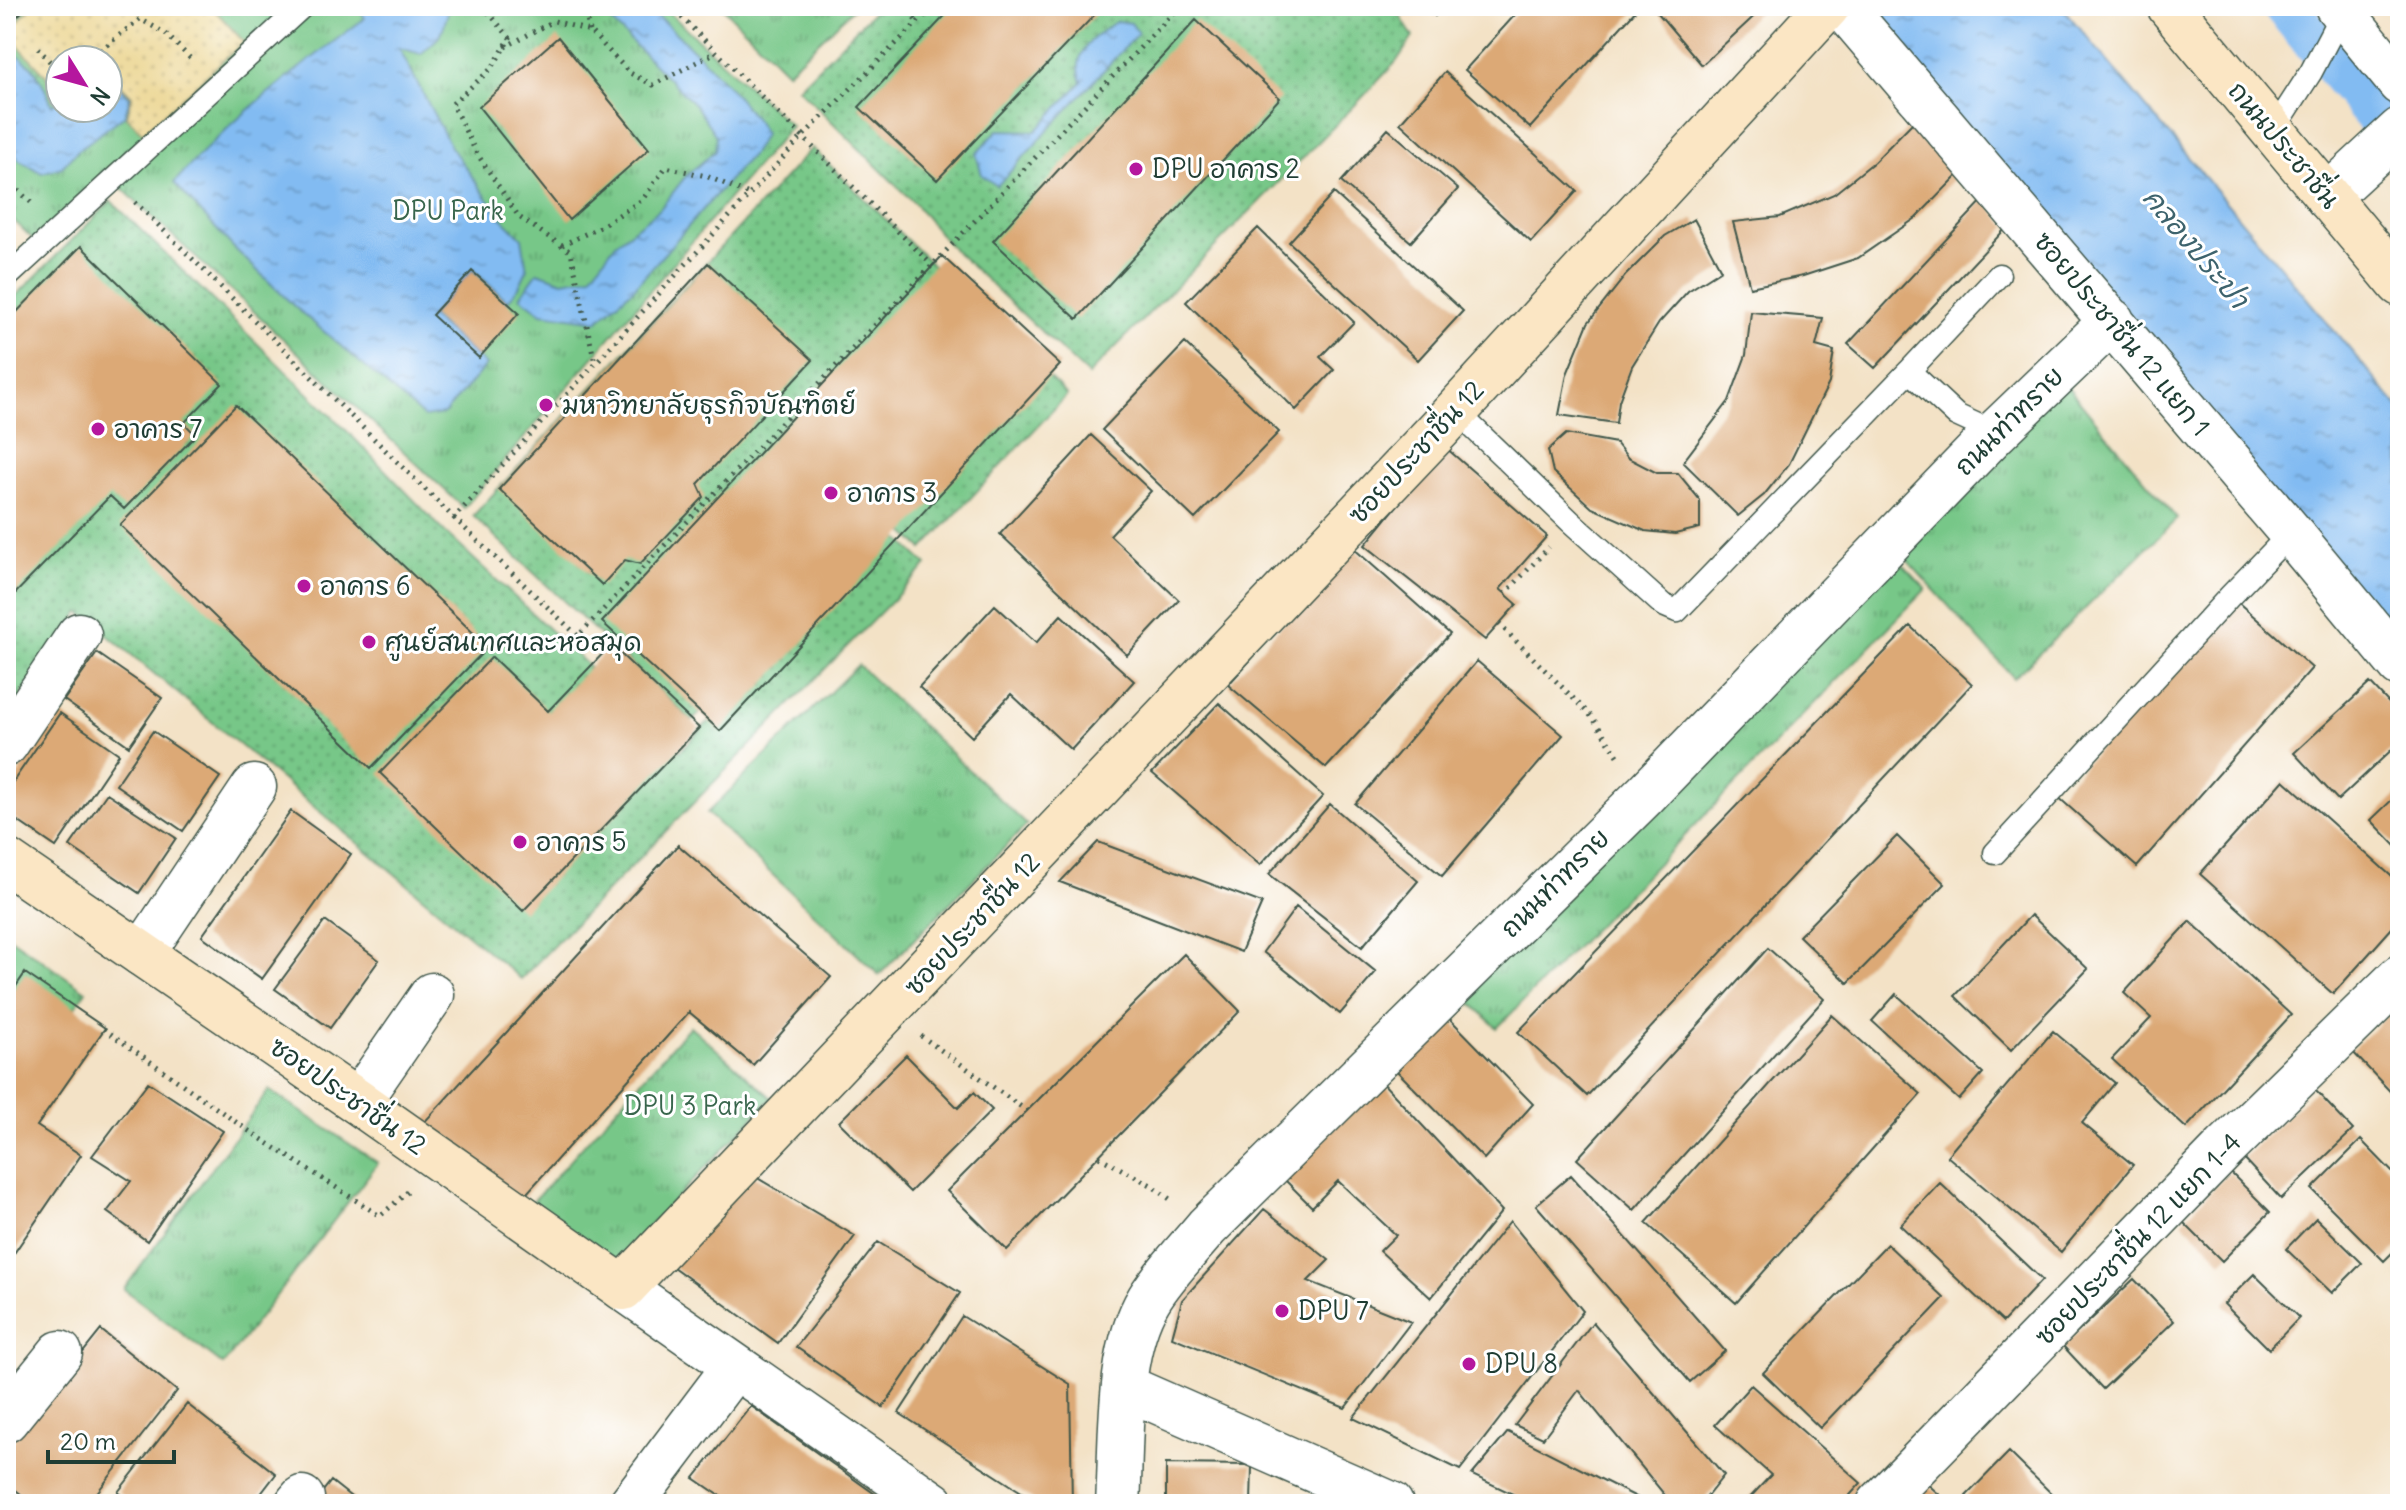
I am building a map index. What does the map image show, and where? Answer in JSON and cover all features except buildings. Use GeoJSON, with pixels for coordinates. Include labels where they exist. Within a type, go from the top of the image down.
{"type":"FeatureCollection","features":[{"type":"Feature","properties":{"kind":"main road","name":"ซอยประชาชื่น 12"},"geometry":{"type":"LineString","coordinates":[[6,861],[623,1288],[1456,411],[1828,6]]}},
{"type":"Feature","properties":{"kind":"main road","name":"ถนนประชาชื่น"},"geometry":{"type":"LineString","coordinates":[[2169,6],[2400,284]]}},
{"type":"Feature","properties":{"kind":"street","name":"ซอยประชาชื่น 12 แยก 1"},"geometry":{"type":"LineString","coordinates":[[1842,6],[2112,321],[2400,665]]}},
{"type":"Feature","properties":{"kind":"street"},"geometry":{"type":"LineString","coordinates":[[2340,13],[2400,83]]}},
{"type":"Feature","properties":{"kind":"street"},"geometry":{"type":"LineString","coordinates":[[2327,197],[2386,142]]}},
{"type":"Feature","properties":{"kind":"street","name":"ถนนท่าทราย"},"geometry":{"type":"LineString","coordinates":[[1118,1504],[1125,1387],[1134,1333],[1150,1298],[1207,1227],[1645,795],[1995,433],[2112,321]]}},
{"type":"Feature","properties":{"kind":"street"},"geometry":{"type":"LineString","coordinates":[[6,744],[79,635]]}},
{"type":"Feature","properties":{"kind":"street"},"geometry":{"type":"LineString","coordinates":[[142,954],[254,787]]}},
{"type":"Feature","properties":{"kind":"street","name":"ซอยประชาชื่น 12 แยก 1-4"},"geometry":{"type":"LineString","coordinates":[[1879,1504],[2225,1148],[2400,977]]}},
{"type":"Feature","properties":{"kind":"street"},"geometry":{"type":"LineString","coordinates":[[358,1102],[432,995]]}},
{"type":"Feature","properties":{"kind":"street"},"geometry":{"type":"LineString","coordinates":[[623,1288],[933,1504]]}},
{"type":"Feature","properties":{"kind":"street"},"geometry":{"type":"LineString","coordinates":[[6,1420],[60,1353]]}},
{"type":"Feature","properties":{"kind":"street"},"geometry":{"type":"LineString","coordinates":[[631,1504],[735,1366]]}},
{"type":"Feature","properties":{"kind":"street"},"geometry":{"type":"LineString","coordinates":[[1125,1387],[1391,1504]]}},
{"type":"Feature","properties":{"kind":"lane"},"geometry":{"type":"LineString","coordinates":[[6,278],[303,6]]}},
{"type":"Feature","properties":{"kind":"lane"},"geometry":{"type":"LineString","coordinates":[[2273,131],[2311,72],[2340,13]]}},
{"type":"Feature","properties":{"kind":"lane"},"geometry":{"type":"LineString","coordinates":[[1456,411],[1570,521],[1663,605],[1677,611],[1999,275]]}},
{"type":"Feature","properties":{"kind":"lane"},"geometry":{"type":"LineString","coordinates":[[1909,371],[1956,415],[1995,433]]}},
{"type":"Feature","properties":{"kind":"lane"},"geometry":{"type":"LineString","coordinates":[[1995,853],[2291,533]]}},
{"type":"Feature","properties":{"kind":"path"},"geometry":{"type":"LineString","coordinates":[[483,6],[510,38],[492,68],[452,104],[476,152],[519,217],[571,252],[595,364]]}},
{"type":"Feature","properties":{"kind":"path"},"geometry":{"type":"LineString","coordinates":[[583,6],[590,31],[630,73],[653,85],[716,52]]}},
{"type":"Feature","properties":{"kind":"path"},"geometry":{"type":"LineString","coordinates":[[670,6],[933,266]]}},
{"type":"Feature","properties":{"kind":"path"},"geometry":{"type":"LineString","coordinates":[[904,6],[917,22]]}},
{"type":"Feature","properties":{"kind":"path"},"geometry":{"type":"LineString","coordinates":[[454,518],[802,137],[934,6]]}},
{"type":"Feature","properties":{"kind":"path"},"geometry":{"type":"LineString","coordinates":[[113,180],[454,518],[578,636],[1180,6]]}},
{"type":"Feature","properties":{"kind":"path"},"geometry":{"type":"LineString","coordinates":[[108,44],[140,19],[165,33],[217,86]]}},
{"type":"Feature","properties":{"kind":"path"},"geometry":{"type":"LineString","coordinates":[[504,47],[554,21],[590,31]]}},
{"type":"Feature","properties":{"kind":"path"},"geometry":{"type":"LineString","coordinates":[[38,48],[44,55]]}},
{"type":"Feature","properties":{"kind":"path"},"geometry":{"type":"LineString","coordinates":[[561,246],[600,227],[642,200],[666,167],[706,176],[749,194]]}},
{"type":"Feature","properties":{"kind":"path"},"geometry":{"type":"LineString","coordinates":[[6,179],[59,229]]}},
{"type":"Feature","properties":{"kind":"path"},"geometry":{"type":"LineString","coordinates":[[1499,624],[1592,717],[1645,795]]}},
{"type":"Feature","properties":{"kind":"path"},"geometry":{"type":"LineString","coordinates":[[888,1012],[1027,1111]]}},
{"type":"Feature","properties":{"kind":"path"},"geometry":{"type":"LineString","coordinates":[[104,1029],[243,1127],[380,1216],[443,1162]]}},
{"type":"Feature","properties":{"kind":"path"},"geometry":{"type":"LineString","coordinates":[[1099,1157],[1151,1185],[1207,1227]]}},
{"type":"Feature","properties":{"kind":"green space","name":"DPU Park"},"geometry":{"type":"Polygon","coordinates":[[[6,6],[662,6],[791,126],[464,508],[113,180],[40,246],[6,213],[6,6]]]}},
{"type":"Feature","properties":{"kind":"green space"},"geometry":{"type":"Polygon","coordinates":[[[721,6],[856,6],[787,72],[721,6]]]}},
{"type":"Feature","properties":{"kind":"green space"},"geometry":{"type":"Polygon","coordinates":[[[879,6],[1394,6],[1413,37],[1396,62],[1357,103],[1088,375],[949,245],[915,204],[798,88],[879,6]]]}},
{"type":"Feature","properties":{"kind":"green space"},"geometry":{"type":"Polygon","coordinates":[[[812,148],[1067,395],[923,549],[891,520],[692,721],[473,516],[812,148]]]}},
{"type":"Feature","properties":{"kind":"green space"},"geometry":{"type":"Polygon","coordinates":[[[111,201],[351,435],[446,533],[680,751],[892,532],[927,565],[521,979],[80,612],[6,717],[6,306],[111,201]]]}},
{"type":"Feature","properties":{"kind":"green space"},"geometry":{"type":"Polygon","coordinates":[[[2062,380],[2177,519],[2014,678],[1896,548],[2062,380]]]}},
{"type":"Feature","properties":{"kind":"green space"},"geometry":{"type":"Polygon","coordinates":[[[1891,552],[1926,589],[1497,1028],[1462,994],[1891,552]]]}},
{"type":"Feature","properties":{"kind":"green space"},"geometry":{"type":"Polygon","coordinates":[[[858,665],[1027,825],[879,975],[707,813],[858,665]]]}},
{"type":"Feature","properties":{"kind":"green space"},"geometry":{"type":"Polygon","coordinates":[[[6,935],[86,991],[6,1110],[6,935]]]}},
{"type":"Feature","properties":{"kind":"green space","name":"DPU 3 Park"},"geometry":{"type":"Polygon","coordinates":[[[690,1026],[772,1098],[611,1266],[528,1207],[690,1026]]]}},
{"type":"Feature","properties":{"kind":"green space"},"geometry":{"type":"Polygon","coordinates":[[[269,1090],[378,1163],[223,1365],[124,1289],[269,1090]]]}},
{"type":"Feature","properties":{"kind":"sand"},"geometry":{"type":"Polygon","coordinates":[[[32,6],[211,6],[244,42],[143,133],[127,117],[132,96],[124,88],[124,44],[44,44],[44,73],[6,33],[32,6]]]}},
{"type":"Feature","properties":{"kind":"water"},"geometry":{"type":"Polygon","coordinates":[[[361,6],[450,6],[441,35],[421,54],[399,48],[451,147],[500,216],[522,238],[527,270],[508,301],[473,270],[431,316],[486,365],[444,414],[424,417],[295,307],[232,246],[174,183],[241,116],[365,18],[359,10],[361,6]]]}},
{"type":"Feature","properties":{"kind":"water"},"geometry":{"type":"Polygon","coordinates":[[[596,6],[647,6],[725,82],[765,133],[752,154],[634,288],[597,321],[542,313],[520,297],[538,272],[563,281],[591,276],[616,243],[659,210],[686,176],[715,151],[716,136],[696,106],[596,6]]]}},
{"type":"Feature","properties":{"kind":"water","name":"คลองประปา"},"geometry":{"type":"Polygon","coordinates":[[[1863,6],[2061,6],[2400,409],[2400,646],[1863,6]]]}},
{"type":"Feature","properties":{"kind":"water"},"geometry":{"type":"Polygon","coordinates":[[[1117,21],[1131,23],[1138,33],[997,186],[982,175],[976,154],[998,130],[1036,131],[1082,82],[1079,62],[1086,46],[1117,21]]]}},
{"type":"Feature","properties":{"kind":"water"},"geometry":{"type":"Polygon","coordinates":[[[6,50],[23,59],[40,79],[44,88],[44,124],[113,124],[77,151],[62,167],[42,173],[18,159],[6,138],[6,50]]]}},
{"type":"Feature","properties":{"kind":"water"},"geometry":{"type":"Polygon","coordinates":[[[124,91],[130,97],[124,116],[124,91]]]}},
{"type":"Feature","properties":{"kind":"waterway"},"geometry":{"type":"LineString","coordinates":[[2285,6],[2400,144]]}},
{"type":"Feature","properties":{"kind":"place","name":"DPU อาคาร 2"},"geometry":{"type":"Point","coordinates":[1136,169]}},
{"type":"Feature","properties":{"kind":"place","name":"มหาวิทยาลัยธุรกิจบัณฑิตย์"},"geometry":{"type":"Point","coordinates":[546,405]}},
{"type":"Feature","properties":{"kind":"place","name":"อาคาร 7"},"geometry":{"type":"Point","coordinates":[98,429]}},
{"type":"Feature","properties":{"kind":"place","name":"อาคาร 3"},"geometry":{"type":"Point","coordinates":[831,493]}},
{"type":"Feature","properties":{"kind":"place","name":"อาคาร 6"},"geometry":{"type":"Point","coordinates":[304,586]}},
{"type":"Feature","properties":{"kind":"place","name":"ศูนย์สนเทศและหอสมุด"},"geometry":{"type":"Point","coordinates":[369,642]}},
{"type":"Feature","properties":{"kind":"place","name":"อาคาร 5"},"geometry":{"type":"Point","coordinates":[520,842]}},
{"type":"Feature","properties":{"kind":"place","name":"DPU 7"},"geometry":{"type":"Point","coordinates":[1282,1311]}},
{"type":"Feature","properties":{"kind":"place","name":"DPU 8"},"geometry":{"type":"Point","coordinates":[1469,1364]}}]}
